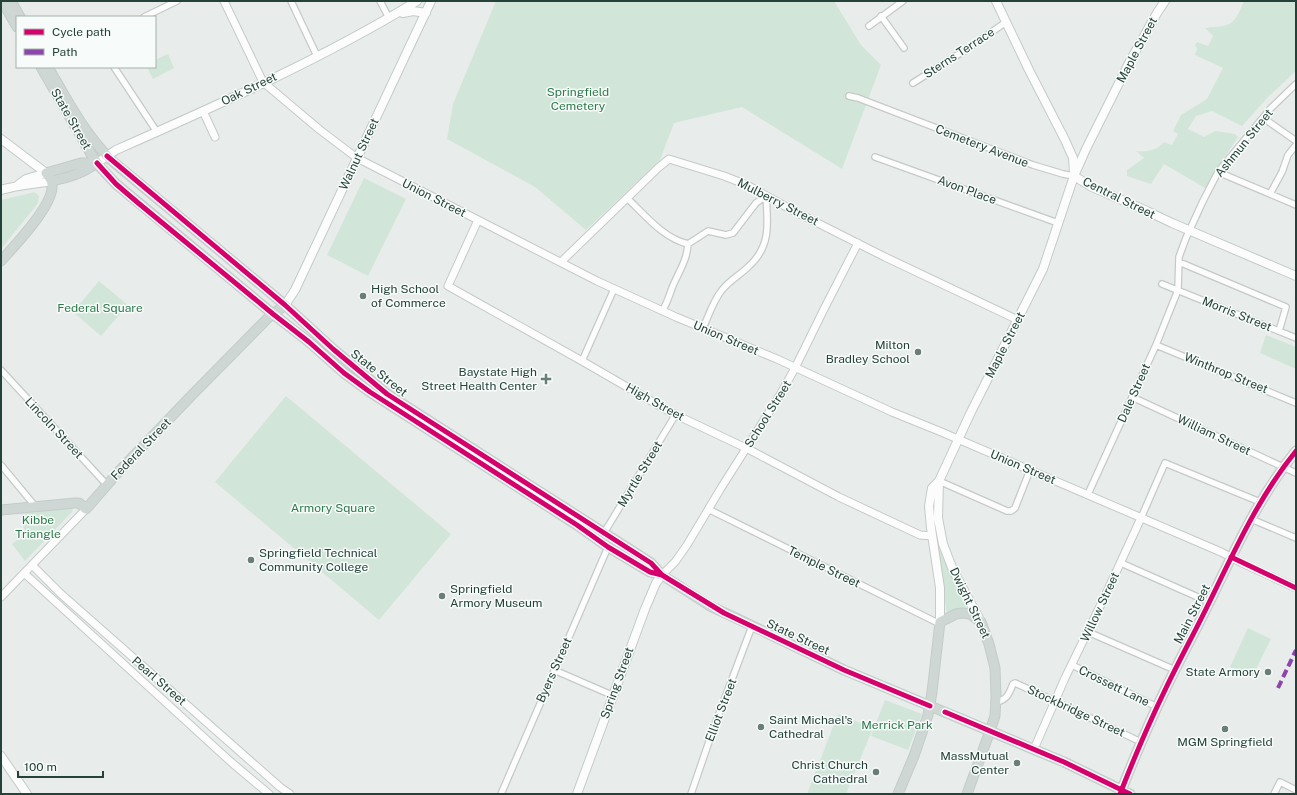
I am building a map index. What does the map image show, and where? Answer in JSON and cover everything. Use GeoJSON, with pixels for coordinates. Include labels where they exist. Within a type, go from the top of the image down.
{"type":"FeatureCollection","features":[{"type":"Feature","properties":{"kind":"main road"},"geometry":{"type":"LineString","coordinates":[[2,1],[16,24]]}},
{"type":"Feature","properties":{"kind":"main road"},"geometry":{"type":"LineString","coordinates":[[12,1],[20,16]]}},
{"type":"Feature","properties":{"kind":"main road","name":"Oak Street"},"geometry":{"type":"LineString","coordinates":[[97,163],[107,156],[317,56],[389,18],[417,1]]}},
{"type":"Feature","properties":{"kind":"main road","name":"Walnut Street"},"geometry":{"type":"LineString","coordinates":[[285,305],[294,294],[431,1]]}},
{"type":"Feature","properties":{"kind":"main road","name":"Central Street"},"geometry":{"type":"LineString","coordinates":[[996,1],[1065,140],[1073,158],[1074,176],[1092,187],[1296,276]]}},
{"type":"Feature","properties":{"kind":"main road","name":"Maple Street"},"geometry":{"type":"LineString","coordinates":[[898,794],[914,756],[930,706],[940,623],[940,588],[930,512],[932,488],[939,481],[970,414],[1043,268],[1074,176],[1086,149],[1129,63],[1165,1]]}},
{"type":"Feature","properties":{"kind":"main road","name":"Oak Street"},"geometry":{"type":"LineString","coordinates":[[389,18],[411,11],[426,13]]}},
{"type":"Feature","properties":{"kind":"main road","name":"State Street"},"geometry":{"type":"LineString","coordinates":[[44,68],[79,121],[107,156],[285,305],[351,365],[387,394],[651,563],[662,575],[710,606],[838,667],[1064,762],[1121,792],[1130,794]]}},
{"type":"Feature","properties":{"kind":"main road","name":"State Street"},"geometry":{"type":"LineString","coordinates":[[44,68],[97,163],[116,184],[309,342],[344,373],[412,420],[577,525],[608,547],[650,572],[662,575]]}},
{"type":"Feature","properties":{"kind":"main road"},"geometry":{"type":"LineString","coordinates":[[1,139],[46,173],[52,181],[52,189],[45,208],[1,261]]}},
{"type":"Feature","properties":{"kind":"main road"},"geometry":{"type":"LineString","coordinates":[[1,190],[18,185],[26,179],[81,163],[97,163]]}},
{"type":"Feature","properties":{"kind":"main road"},"geometry":{"type":"LineString","coordinates":[[18,185],[29,186],[75,176],[86,171],[97,163]]}},
{"type":"Feature","properties":{"kind":"main road"},"geometry":{"type":"LineString","coordinates":[[190,245],[198,233]]}},
{"type":"Feature","properties":{"kind":"main road","name":"Federal Street"},"geometry":{"type":"LineString","coordinates":[[86,508],[192,395],[273,314],[285,305]]}},
{"type":"Feature","properties":{"kind":"main road"},"geometry":{"type":"LineString","coordinates":[[344,373],[351,365]]}},
{"type":"Feature","properties":{"kind":"main road","name":"Main Street"},"geometry":{"type":"LineString","coordinates":[[1121,792],[1157,707],[1251,519],[1260,502],[1283,467],[1296,451]]}},
{"type":"Feature","properties":{"kind":"main road","name":"Dwight Street"},"geometry":{"type":"LineString","coordinates":[[939,481],[938,518],[943,544],[954,570],[981,622],[989,644],[995,668],[995,716],[966,794]]}},
{"type":"Feature","properties":{"kind":"main road"},"geometry":{"type":"LineString","coordinates":[[1,510],[78,503],[86,508]]}},
{"type":"Feature","properties":{"kind":"main road","name":"Spring Street"},"geometry":{"type":"LineString","coordinates":[[577,794],[650,596],[662,575]]}},
{"type":"Feature","properties":{"kind":"main road"},"geometry":{"type":"LineString","coordinates":[[940,623],[962,612],[970,614],[981,622]]}},
{"type":"Feature","properties":{"kind":"main road"},"geometry":{"type":"LineString","coordinates":[[1,756],[26,794]]}},
{"type":"Feature","properties":{"kind":"street"},"geometry":{"type":"LineString","coordinates":[[146,16],[177,1]]}},
{"type":"Feature","properties":{"kind":"street","name":"Union Street"},"geometry":{"type":"LineString","coordinates":[[224,1],[262,82],[320,130],[357,158],[614,289],[662,311],[834,384],[892,412],[1088,494],[1296,588]]}},
{"type":"Feature","properties":{"kind":"street"},"geometry":{"type":"LineString","coordinates":[[291,1],[317,56]]}},
{"type":"Feature","properties":{"kind":"street"},"geometry":{"type":"LineString","coordinates":[[380,1],[389,18]]}},
{"type":"Feature","properties":{"kind":"street"},"geometry":{"type":"LineString","coordinates":[[869,26],[903,1]]}},
{"type":"Feature","properties":{"kind":"street"},"geometry":{"type":"LineString","coordinates":[[881,16],[904,48]]}},
{"type":"Feature","properties":{"kind":"street","name":"Sterns Terrace"},"geometry":{"type":"LineString","coordinates":[[913,83],[1006,22]]}},
{"type":"Feature","properties":{"kind":"street"},"geometry":{"type":"LineString","coordinates":[[115,68],[157,132]]}},
{"type":"Feature","properties":{"kind":"street","name":"Ashmun Street"},"geometry":{"type":"LineString","coordinates":[[1189,230],[1218,172],[1271,108],[1296,84]]}},
{"type":"Feature","properties":{"kind":"street","name":"Cemetery Avenue"},"geometry":{"type":"LineString","coordinates":[[849,96],[858,98],[1033,165],[1074,176]]}},
{"type":"Feature","properties":{"kind":"street"},"geometry":{"type":"LineString","coordinates":[[202,111],[214,137]]}},
{"type":"Feature","properties":{"kind":"street"},"geometry":{"type":"LineString","coordinates":[[1268,122],[1296,141]]}},
{"type":"Feature","properties":{"kind":"street"},"geometry":{"type":"LineString","coordinates":[[1270,194],[1282,172],[1288,155],[1296,145]]}},
{"type":"Feature","properties":{"kind":"street","name":"Avon Place"},"geometry":{"type":"LineString","coordinates":[[876,157],[1058,223]]}},
{"type":"Feature","properties":{"kind":"street","name":"Mulberry Street"},"geometry":{"type":"LineString","coordinates":[[561,262],[669,159],[736,180],[858,243],[979,303],[1018,320]]}},
{"type":"Feature","properties":{"kind":"street"},"geometry":{"type":"LineString","coordinates":[[1218,172],[1296,206]]}},
{"type":"Feature","properties":{"kind":"street"},"geometry":{"type":"LineString","coordinates":[[627,198],[669,237],[678,242],[688,244],[708,231],[726,235],[733,233],[756,203],[766,196]]}},
{"type":"Feature","properties":{"kind":"street"},"geometry":{"type":"LineString","coordinates":[[703,328],[715,301],[723,288],[753,262],[761,252],[768,231],[766,196]]}},
{"type":"Feature","properties":{"kind":"street","name":"High Street"},"geometry":{"type":"LineString","coordinates":[[478,220],[448,286],[676,414],[746,448],[808,482],[853,504],[920,535],[932,536]]}},
{"type":"Feature","properties":{"kind":"street"},"geometry":{"type":"LineString","coordinates":[[1178,290],[1179,262],[1182,247],[1189,230]]}},
{"type":"Feature","properties":{"kind":"street","name":"School Street"},"geometry":{"type":"LineString","coordinates":[[662,575],[675,562],[687,545],[795,368],[858,243]]}},
{"type":"Feature","properties":{"kind":"street"},"geometry":{"type":"LineString","coordinates":[[662,311],[672,287],[683,268],[688,251],[688,244]]}},
{"type":"Feature","properties":{"kind":"street"},"geometry":{"type":"LineString","coordinates":[[1179,262],[1286,307],[1279,331]]}},
{"type":"Feature","properties":{"kind":"street","name":"Morris Street"},"geometry":{"type":"LineString","coordinates":[[1162,284],[1296,338]]}},
{"type":"Feature","properties":{"kind":"street"},"geometry":{"type":"LineString","coordinates":[[582,360],[614,289]]}},
{"type":"Feature","properties":{"kind":"street","name":"Dale Street"},"geometry":{"type":"LineString","coordinates":[[1088,494],[1156,345],[1178,290]]}},
{"type":"Feature","properties":{"kind":"street","name":"Winthrop Street"},"geometry":{"type":"LineString","coordinates":[[1156,345],[1296,403]]}},
{"type":"Feature","properties":{"kind":"street","name":"Lincoln Street"},"geometry":{"type":"LineString","coordinates":[[1,370],[107,485]]}},
{"type":"Feature","properties":{"kind":"street","name":"William Street"},"geometry":{"type":"LineString","coordinates":[[1132,397],[1296,473]]}},
{"type":"Feature","properties":{"kind":"street","name":"Myrtle Street"},"geometry":{"type":"LineString","coordinates":[[604,533],[676,414]]}},
{"type":"Feature","properties":{"kind":"street","name":"Willow Street"},"geometry":{"type":"LineString","coordinates":[[1034,749],[1055,701],[1120,565],[1165,463],[1260,502]]}},
{"type":"Feature","properties":{"kind":"street"},"geometry":{"type":"LineString","coordinates":[[1,465],[35,506]]}},
{"type":"Feature","properties":{"kind":"street"},"geometry":{"type":"LineString","coordinates":[[939,481],[1007,511],[1011,511],[1015,508],[1030,470]]}},
{"type":"Feature","properties":{"kind":"street","name":"Federal Street"},"geometry":{"type":"LineString","coordinates":[[1,597],[86,508]]}},
{"type":"Feature","properties":{"kind":"street","name":"Temple Street"},"geometry":{"type":"LineString","coordinates":[[708,509],[940,623]]}},
{"type":"Feature","properties":{"kind":"street"},"geometry":{"type":"LineString","coordinates":[[1251,519],[1296,538]]}},
{"type":"Feature","properties":{"kind":"street","name":"Byers Street"},"geometry":{"type":"LineString","coordinates":[[501,794],[608,547]]}},
{"type":"Feature","properties":{"kind":"street","name":"Pearl Street"},"geometry":{"type":"LineString","coordinates":[[32,565],[61,594],[135,660],[280,787],[290,794]]}},
{"type":"Feature","properties":{"kind":"street"},"geometry":{"type":"LineString","coordinates":[[1120,565],[1209,602]]}},
{"type":"Feature","properties":{"kind":"street","name":"Pearl Street"},"geometry":{"type":"LineString","coordinates":[[24,573],[269,794]]}},
{"type":"Feature","properties":{"kind":"street","name":"Elliot Street"},"geometry":{"type":"LineString","coordinates":[[691,794],[752,626]]}},
{"type":"Feature","properties":{"kind":"street"},"geometry":{"type":"LineString","coordinates":[[1088,632],[1175,670]]}},
{"type":"Feature","properties":{"kind":"street","name":"Crossett Lane"},"geometry":{"type":"LineString","coordinates":[[1072,665],[1157,707]]}},
{"type":"Feature","properties":{"kind":"street"},"geometry":{"type":"LineString","coordinates":[[554,670],[614,696]]}},
{"type":"Feature","properties":{"kind":"street","name":"Stockbridge Street"},"geometry":{"type":"LineString","coordinates":[[996,702],[1002,701],[1006,698],[1013,684],[1015,683],[1141,742]]}},
{"type":"Feature","properties":{"kind":"street"},"geometry":{"type":"LineString","coordinates":[[1274,794],[1280,782],[1296,790]]}},
{"type":"Feature","properties":{"kind":"green space","name":"Springfield Cemetery"},"geometry":{"type":"Polygon","coordinates":[[[496,1],[834,1],[861,45],[881,65],[842,169],[742,107],[674,123],[660,160],[586,230],[535,187],[447,139],[453,104],[496,1]]]}},
{"type":"Feature","properties":{"kind":"green space"},"geometry":{"type":"Polygon","coordinates":[[[1244,1],[1296,1],[1296,71],[1268,97],[1242,126],[1212,111],[1196,116],[1188,129],[1204,137],[1215,131],[1235,134],[1238,137],[1205,188],[1164,164],[1151,184],[1127,176],[1127,170],[1144,158],[1136,151],[1152,150],[1164,142],[1172,145],[1178,134],[1173,131],[1181,115],[1207,99],[1223,68],[1195,55],[1197,49],[1195,45],[1197,42],[1208,46],[1213,36],[1205,28],[1230,23],[1237,16],[1244,1]]]}},
{"type":"Feature","properties":{"kind":"green space"},"geometry":{"type":"Polygon","coordinates":[[[168,54],[174,68],[153,79],[148,68],[156,68],[156,60],[168,54]]]}},
{"type":"Feature","properties":{"kind":"green space"},"geometry":{"type":"Polygon","coordinates":[[[364,178],[406,199],[368,276],[327,255],[364,178]]]}},
{"type":"Feature","properties":{"kind":"green space"},"geometry":{"type":"Polygon","coordinates":[[[35,192],[39,196],[38,203],[1,249],[1,200],[35,192]]]}},
{"type":"Feature","properties":{"kind":"green space","name":"Federal Square"},"geometry":{"type":"Polygon","coordinates":[[[99,281],[128,305],[101,336],[73,312],[99,281]]]}},
{"type":"Feature","properties":{"kind":"green space"},"geometry":{"type":"Polygon","coordinates":[[[1266,335],[1296,347],[1296,369],[1260,353],[1266,335]]]}},
{"type":"Feature","properties":{"kind":"green space","name":"Armory Square"},"geometry":{"type":"Polygon","coordinates":[[[286,396],[451,534],[379,620],[215,482],[286,396]]]}},
{"type":"Feature","properties":{"kind":"green space","name":"Kibbe Triangle"},"geometry":{"type":"Polygon","coordinates":[[[70,508],[73,510],[72,512],[25,561],[12,544],[25,534],[21,514],[70,508]]]}},
{"type":"Feature","properties":{"kind":"green space"},"geometry":{"type":"Polygon","coordinates":[[[937,543],[968,610],[947,614],[937,543]]]}},
{"type":"Feature","properties":{"kind":"green space"},"geometry":{"type":"Polygon","coordinates":[[[1248,628],[1271,639],[1252,677],[1230,667],[1248,628]]]}},
{"type":"Feature","properties":{"kind":"green space","name":"Merrick Park"},"geometry":{"type":"Polygon","coordinates":[[[885,700],[922,714],[908,750],[871,736],[885,700]]]}},
{"type":"Feature","properties":{"kind":"green space"},"geometry":{"type":"Polygon","coordinates":[[[838,714],[873,728],[846,794],[807,794],[838,714]]]}},
{"type":"Feature","properties":{"kind":"marked path"},"geometry":{"type":"LineString","coordinates":[[1278,688],[1296,650]]}},
{"type":"Feature","properties":{"kind":"cycle path"},"geometry":{"type":"LineString","coordinates":[[107,156],[285,305],[333,349],[387,394],[651,563],[662,575],[724,613],[844,670],[930,706]]}},
{"type":"Feature","properties":{"kind":"cycle path"},"geometry":{"type":"LineString","coordinates":[[97,163],[116,184],[137,202],[309,342],[344,373],[370,392],[577,525],[608,547],[650,572],[662,575]]}},
{"type":"Feature","properties":{"kind":"cycle path"},"geometry":{"type":"LineString","coordinates":[[1120,794],[1142,741],[1175,669],[1234,551],[1269,489],[1296,451]]}},
{"type":"Feature","properties":{"kind":"cycle path"},"geometry":{"type":"LineString","coordinates":[[1231,557],[1296,588]]}},
{"type":"Feature","properties":{"kind":"cycle path"},"geometry":{"type":"LineString","coordinates":[[945,712],[1064,762],[1130,794]]}},
{"type":"Feature","properties":{"kind":"place","name":"High School of Commerce"},"geometry":{"type":"Point","coordinates":[363,296]}},
{"type":"Feature","properties":{"kind":"place","name":"Milton Bradley School"},"geometry":{"type":"Point","coordinates":[918,352]}},
{"type":"Feature","properties":{"kind":"place","name":"Baystate High Street Health Center"},"geometry":{"type":"Point","coordinates":[546,379]}},
{"type":"Feature","properties":{"kind":"place","name":"Springfield Technical Community College"},"geometry":{"type":"Point","coordinates":[251,560]}},
{"type":"Feature","properties":{"kind":"place","name":"Springfield Armory Museum"},"geometry":{"type":"Point","coordinates":[442,596]}},
{"type":"Feature","properties":{"kind":"place","name":"State Armory"},"geometry":{"type":"Point","coordinates":[1268,672]}},
{"type":"Feature","properties":{"kind":"place","name":"Saint Michael's Cathedral"},"geometry":{"type":"Point","coordinates":[761,727]}},
{"type":"Feature","properties":{"kind":"place","name":"MGM Springfield"},"geometry":{"type":"Point","coordinates":[1225,729]}},
{"type":"Feature","properties":{"kind":"place","name":"MassMutual Center"},"geometry":{"type":"Point","coordinates":[1017,763]}},
{"type":"Feature","properties":{"kind":"place","name":"Christ Church Cathedral"},"geometry":{"type":"Point","coordinates":[876,772]}}]}
